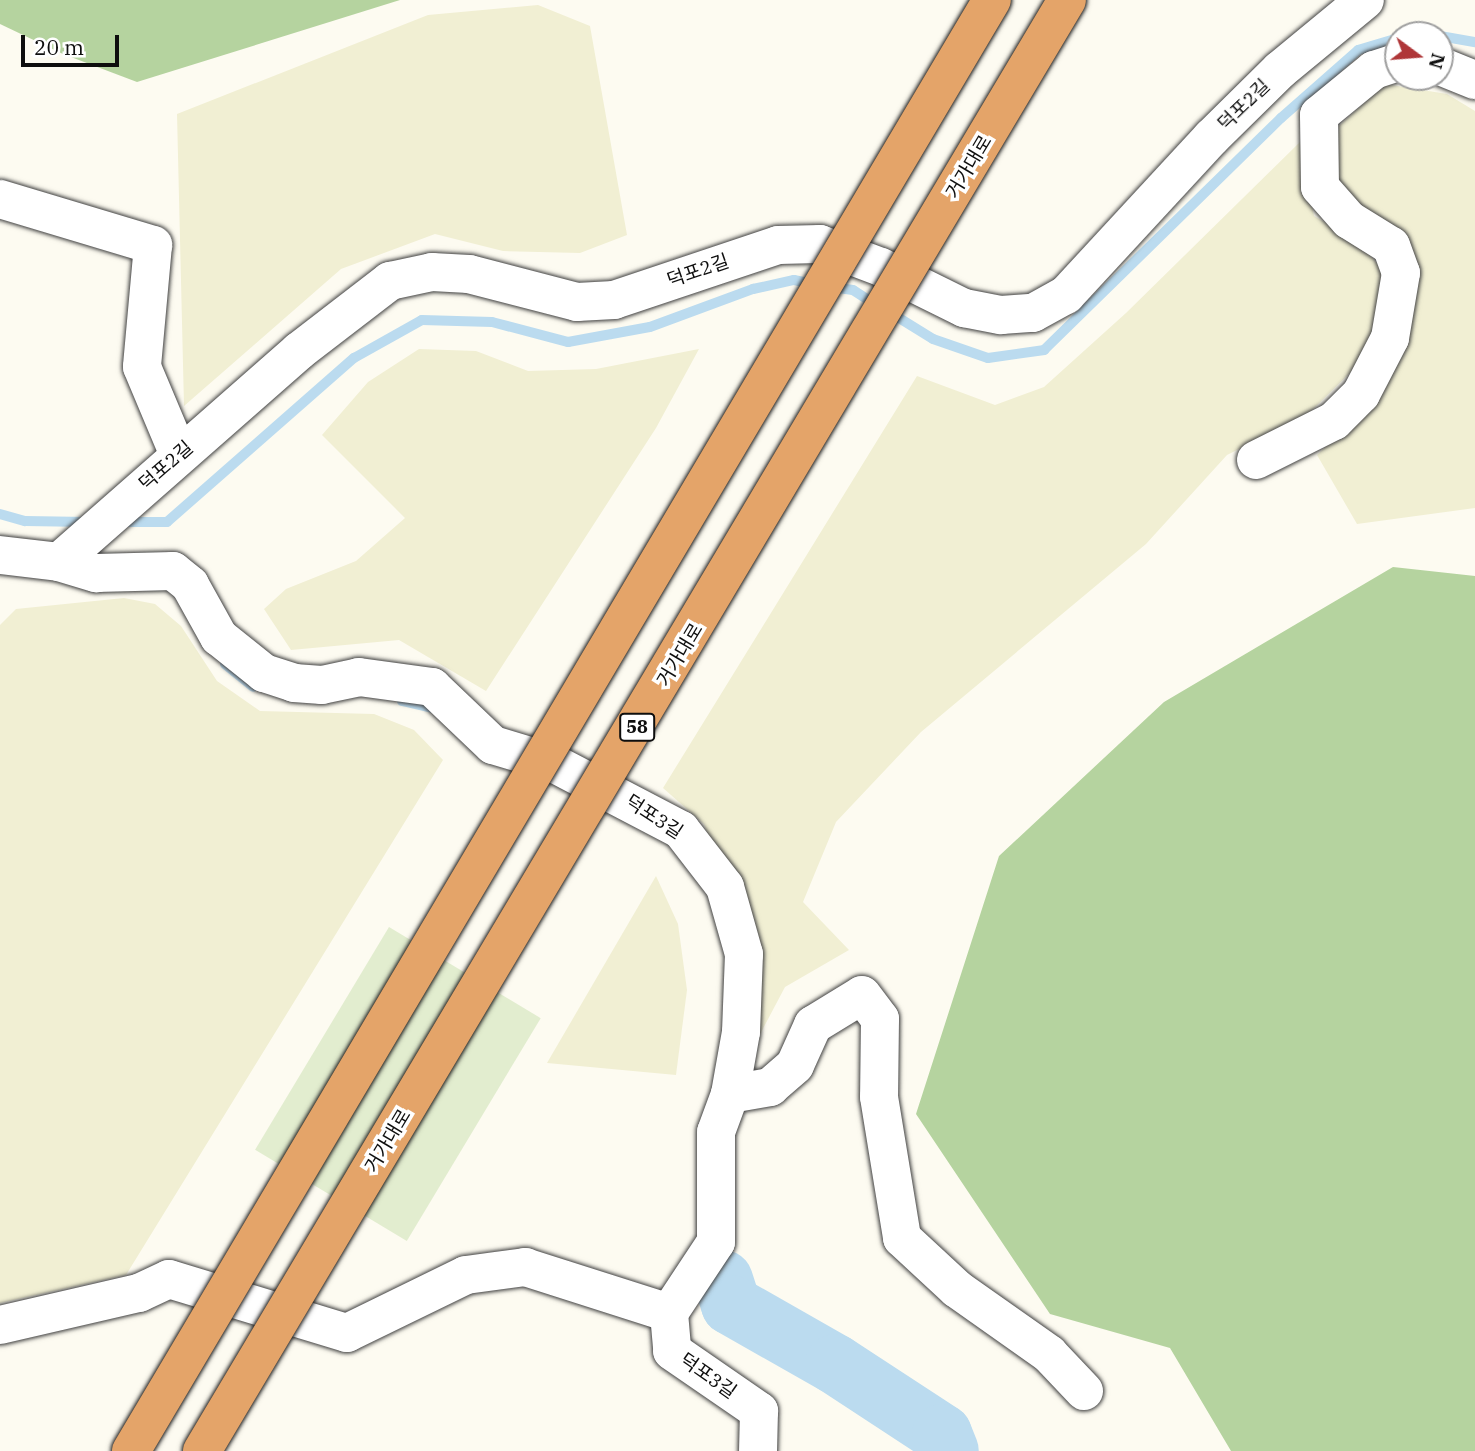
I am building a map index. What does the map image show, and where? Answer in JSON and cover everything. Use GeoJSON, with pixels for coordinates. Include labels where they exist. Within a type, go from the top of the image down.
{"type":"FeatureCollection","features":[{"type":"Feature","properties":{"kind":"highway"},"geometry":{"type":"LineString","coordinates":[[131,1451],[992,0]]}},
{"type":"Feature","properties":{"kind":"highway","name":"거가대로"},"geometry":{"type":"LineString","coordinates":[[202,1451],[1067,0]]}},
{"type":"Feature","properties":{"kind":"street","name":"덕포2길"},"geometry":{"type":"LineString","coordinates":[[59,562],[91,531],[299,351],[390,281],[432,272],[469,274],[577,302],[614,300],[778,245],[820,244],[881,267],[964,307],[1001,315],[1033,313],[1074,287],[1211,138],[1301,94],[1328,15],[1365,0]]}},
{"type":"Feature","properties":{"kind":"street"},"geometry":{"type":"LineString","coordinates":[[1256,460],[1334,421],[1361,394],[1390,338],[1401,273],[1391,246],[1349,220],[1320,187],[1301,94],[1384,67]]}},
{"type":"Feature","properties":{"kind":"street"},"geometry":{"type":"LineString","coordinates":[[1454,72],[1475,80]]}},
{"type":"Feature","properties":{"kind":"street"},"geometry":{"type":"LineString","coordinates":[[0,199],[153,245],[142,368],[179,455]]}},
{"type":"Feature","properties":{"kind":"street"},"geometry":{"type":"LineString","coordinates":[[0,555],[59,562]]}},
{"type":"Feature","properties":{"kind":"street","name":"덕포3길"},"geometry":{"type":"LineString","coordinates":[[59,562],[96,573],[150,568],[173,571],[190,585],[219,637],[264,673],[294,683],[322,685],[359,677],[432,687],[493,745],[553,763],[681,830],[725,887],[744,954],[741,1032],[730,1094],[716,1132],[716,1242],[669,1313],[672,1351],[759,1412],[758,1451]]}},
{"type":"Feature","properties":{"kind":"street"},"geometry":{"type":"LineString","coordinates":[[730,1094],[770,1087],[795,1065],[813,1025],[862,995],[880,1018],[879,1097],[902,1238],[957,1289],[1049,1354],[1084,1391]]}},
{"type":"Feature","properties":{"kind":"street"},"geometry":{"type":"LineString","coordinates":[[0,1325],[139,1293],[169,1279],[347,1333],[466,1275],[526,1267],[669,1313]]}},
{"type":"Feature","properties":{"kind":"shaded area"},"geometry":{"type":"Polygon","coordinates":[[[538,5],[590,26],[627,235],[580,253],[503,251],[435,234],[341,269],[184,406],[177,114],[428,15],[538,5]]]}},
{"type":"Feature","properties":{"kind":"shaded area"},"geometry":{"type":"Polygon","coordinates":[[[1384,85],[1384,91],[1428,91],[1447,94],[1475,111],[1475,508],[1357,524],[1317,455],[1362,412],[1417,275],[1339,194],[1335,165],[1339,126],[1384,85]]]}},
{"type":"Feature","properties":{"kind":"shaded area"},"geometry":{"type":"Polygon","coordinates":[[[1300,142],[1314,216],[1360,243],[1383,271],[1381,315],[1357,366],[1307,415],[1227,455],[1146,544],[921,732],[836,822],[803,902],[849,950],[785,987],[748,1057],[732,904],[704,824],[663,788],[917,376],[995,405],[1044,387],[1126,313],[1300,142]]]}},
{"type":"Feature","properties":{"kind":"shaded area"},"geometry":{"type":"Polygon","coordinates":[[[419,349],[476,351],[528,371],[596,369],[699,349],[656,428],[486,691],[399,640],[291,650],[264,609],[286,589],[356,561],[405,518],[322,435],[368,382],[419,349]]]}},
{"type":"Feature","properties":{"kind":"shaded area"},"geometry":{"type":"Polygon","coordinates":[[[124,598],[155,604],[181,626],[217,681],[260,711],[374,714],[414,730],[443,760],[126,1275],[0,1303],[0,625],[16,609],[124,598]]]}},
{"type":"Feature","properties":{"kind":"shaded area"},"geometry":{"type":"Polygon","coordinates":[[[656,876],[678,924],[687,990],[676,1075],[547,1063],[656,876]]]}},
{"type":"Feature","properties":{"kind":"green space"},"geometry":{"type":"Polygon","coordinates":[[[0,0],[400,0],[137,82],[63,54],[0,24],[0,0]]]}},
{"type":"Feature","properties":{"kind":"green space"},"geometry":{"type":"Polygon","coordinates":[[[1393,567],[1475,576],[1475,1451],[1231,1451],[1170,1348],[1050,1314],[916,1114],[999,856],[1164,702],[1393,567]]]}},
{"type":"Feature","properties":{"kind":"green space"},"geometry":{"type":"Polygon","coordinates":[[[389,927],[541,1018],[407,1241],[255,1150],[389,927]]]}},
{"type":"Feature","properties":{"kind":"waterway"},"geometry":{"type":"LineString","coordinates":[[1454,38],[1475,42]]}},
{"type":"Feature","properties":{"kind":"waterway"},"geometry":{"type":"LineString","coordinates":[[891,313],[933,339],[988,358],[1044,350],[1281,118],[1358,50],[1384,42]]}},
{"type":"Feature","properties":{"kind":"waterway"},"geometry":{"type":"LineString","coordinates":[[121,522],[167,522],[354,358],[422,320],[492,322],[568,342],[650,327],[753,289],[794,280],[813,284]]}},
{"type":"Feature","properties":{"kind":"waterway"},"geometry":{"type":"LineString","coordinates":[[831,287],[853,290],[878,306]]}},
{"type":"Feature","properties":{"kind":"waterway"},"geometry":{"type":"LineString","coordinates":[[0,514],[25,521],[88,522]]}},
{"type":"Feature","properties":{"kind":"waterway"},"geometry":{"type":"LineString","coordinates":[[225,664],[253,687]]}},
{"type":"Feature","properties":{"kind":"waterway"},"geometry":{"type":"LineString","coordinates":[[402,701],[433,708]]}},
{"type":"Feature","properties":{"kind":"waterway"},"geometry":{"type":"LineString","coordinates":[[723,1280],[731,1305],[835,1364],[942,1434],[949,1451]]}}]}
